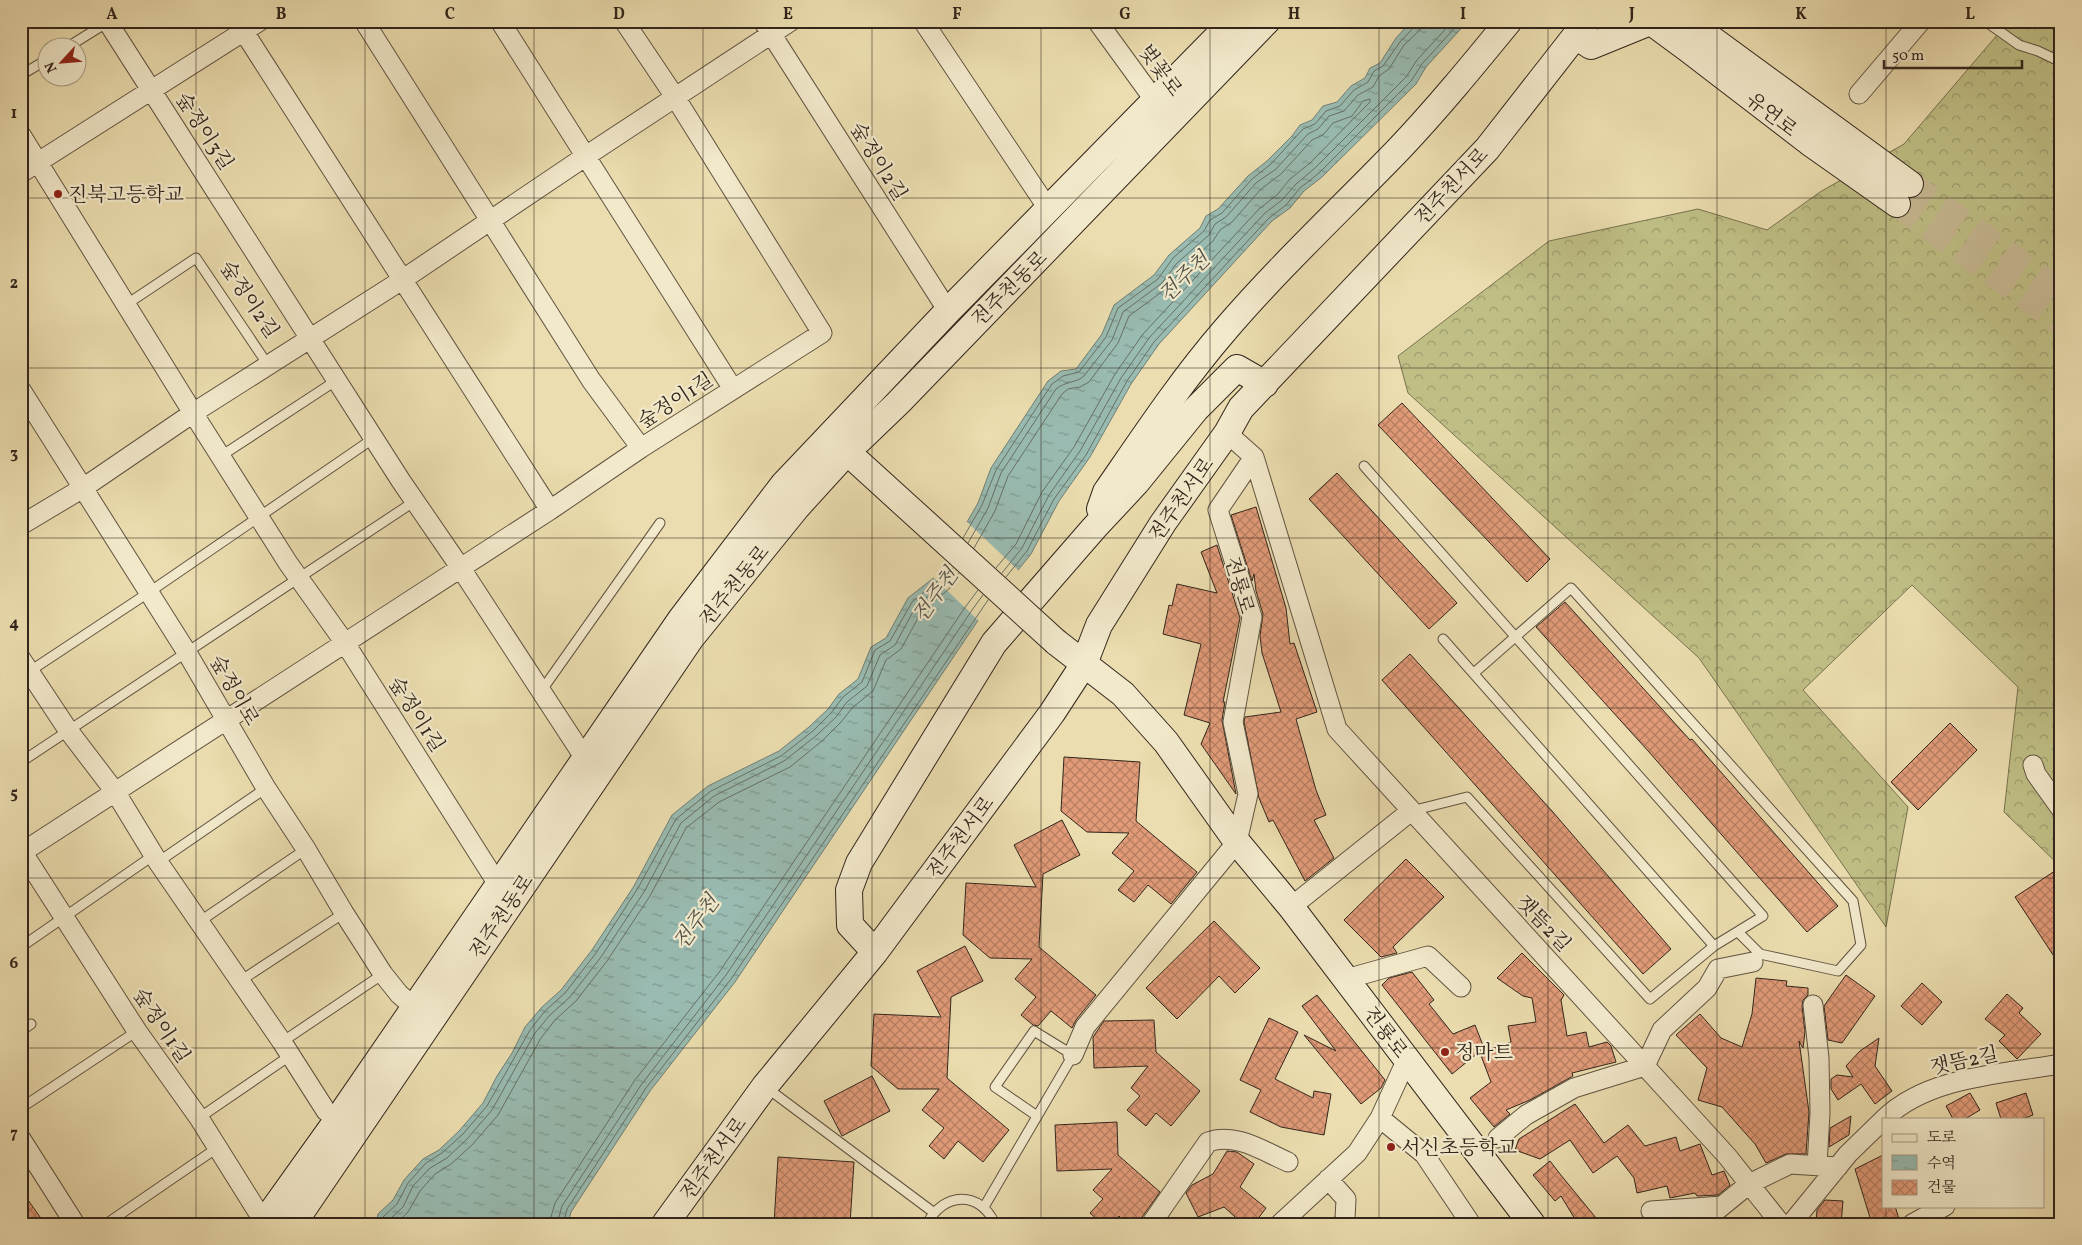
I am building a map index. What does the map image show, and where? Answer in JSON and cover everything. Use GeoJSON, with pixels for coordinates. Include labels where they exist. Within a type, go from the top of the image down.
{"type":"FeatureCollection","features":[{"type":"Feature","properties":{"kind":"street","name":"숲정이3길"},"geometry":{"type":"LineString","coordinates":[[21,173],[151,90],[240,26],[260,21]]}},
{"type":"Feature","properties":{"kind":"street"},"geometry":{"type":"LineString","coordinates":[[364,21],[490,221]]}},
{"type":"Feature","properties":{"kind":"street"},"geometry":{"type":"LineString","coordinates":[[500,21],[586,156]]}},
{"type":"Feature","properties":{"kind":"street"},"geometry":{"type":"LineString","coordinates":[[624,21],[675,97]]}},
{"type":"Feature","properties":{"kind":"street","name":"숲정이2길"},"geometry":{"type":"LineString","coordinates":[[21,525],[83,488],[309,338],[402,280],[675,97],[768,28],[791,21]]}},
{"type":"Feature","properties":{"kind":"street"},"geometry":{"type":"LineString","coordinates":[[923,21],[1049,210]]}},
{"type":"Feature","properties":{"kind":"street","name":"벚꽃로"},"geometry":{"type":"LineString","coordinates":[[1098,21],[1163,111]]}},
{"type":"Feature","properties":{"kind":"street","name":"전주천동로"},"geometry":{"type":"LineString","coordinates":[[263,1223],[415,1008],[681,619],[783,485],[844,450],[898,403],[1163,111],[1233,21]]}},
{"type":"Feature","properties":{"kind":"street","name":"전주천동로"},"geometry":{"type":"LineString","coordinates":[[293,1224],[691,638],[844,450],[948,311],[1049,210],[1267,21]]}},
{"type":"Feature","properties":{"kind":"street"},"geometry":{"type":"LineString","coordinates":[[1094,528],[1106,492],[1174,396],[1224,331],[1292,257],[1400,148],[1464,76],[1509,21]]}},
{"type":"Feature","properties":{"kind":"street"},"geometry":{"type":"LineString","coordinates":[[1583,26],[1591,46],[1650,21]]}},
{"type":"Feature","properties":{"kind":"street","name":"유연로"},"geometry":{"type":"LineString","coordinates":[[1650,21],[1809,142],[1904,194],[1687,21]]}},
{"type":"Feature","properties":{"kind":"street","name":"숲정이3길"},"geometry":{"type":"LineString","coordinates":[[107,22],[220,197]]}},
{"type":"Feature","properties":{"kind":"street"},"geometry":{"type":"LineString","coordinates":[[1859,94],[1918,22]]}},
{"type":"Feature","properties":{"kind":"street"},"geometry":{"type":"LineString","coordinates":[[240,26],[550,510]]}},
{"type":"Feature","properties":{"kind":"street","name":"전주천서로"},"geometry":{"type":"LineString","coordinates":[[665,1224],[765,1086],[875,952],[1052,713],[1084,664],[1098,625],[1163,523],[1227,433],[1240,408],[1266,384],[1487,149],[1583,26]]}},
{"type":"Feature","properties":{"kind":"street","name":"숲정이2길"},"geometry":{"type":"LineString","coordinates":[[768,28],[948,311]]}},
{"type":"Feature","properties":{"kind":"street","name":"숲정이1길"},"geometry":{"type":"LineString","coordinates":[[263,1223],[199,1118],[137,1031],[22,852],[116,793],[550,510],[641,448],[822,334],[675,97]]}},
{"type":"Feature","properties":{"kind":"street"},"geometry":{"type":"LineString","coordinates":[[21,135],[193,414],[293,570]]}},
{"type":"Feature","properties":{"kind":"street","name":"숲정이1길"},"geometry":{"type":"LineString","coordinates":[[586,156],[733,389]]}},
{"type":"Feature","properties":{"kind":"street","name":"숲정이2길"},"geometry":{"type":"LineString","coordinates":[[220,197],[415,500]]}},
{"type":"Feature","properties":{"kind":"street","name":"숲정이1길"},"geometry":{"type":"LineString","coordinates":[[490,221],[591,380],[641,448]]}},
{"type":"Feature","properties":{"kind":"street"},"geometry":{"type":"LineString","coordinates":[[875,952],[850,925],[849,890],[859,863],[994,643],[1094,528],[1136,483],[1196,409],[1237,368],[1266,384]]}},
{"type":"Feature","properties":{"kind":"street","name":"숲정이로"},"geometry":{"type":"LineString","coordinates":[[21,390],[186,651],[266,788],[306,849],[344,913],[383,974],[415,1008]]}},
{"type":"Feature","properties":{"kind":"street"},"geometry":{"type":"LineString","coordinates":[[1227,433],[1254,456],[1337,729],[1411,811],[1291,907]]}},
{"type":"Feature","properties":{"kind":"street","name":"전룡로"},"geometry":{"type":"LineString","coordinates":[[844,450],[1056,642],[1122,694],[1166,742],[1237,842],[1291,907],[1532,1224]]}},
{"type":"Feature","properties":{"kind":"street","name":"전룡로"},"geometry":{"type":"LineString","coordinates":[[1237,842],[1248,794],[1233,722],[1252,618],[1218,510],[1254,456]]}},
{"type":"Feature","properties":{"kind":"street"},"geometry":{"type":"LineString","coordinates":[[415,500],[542,690],[586,760]]}},
{"type":"Feature","properties":{"kind":"street","name":"숲정이1길"},"geometry":{"type":"LineString","coordinates":[[293,570],[345,643],[499,886]]}},
{"type":"Feature","properties":{"kind":"street"},"geometry":{"type":"LineString","coordinates":[[24,669],[116,793],[198,922],[240,981],[326,1111],[338,1119]]}},
{"type":"Feature","properties":{"kind":"street"},"geometry":{"type":"LineString","coordinates":[[2033,765],[2036,774],[2061,809]]}},
{"type":"Feature","properties":{"kind":"street","name":"잿뜸2길"},"geometry":{"type":"LineString","coordinates":[[1411,811],[1727,1156],[1781,1224]]}},
{"type":"Feature","properties":{"kind":"street"},"geometry":{"type":"LineString","coordinates":[[1073,1055],[1085,1027],[1237,842]]}},
{"type":"Feature","properties":{"kind":"street"},"geometry":{"type":"LineString","coordinates":[[1346,979],[1428,956],[1461,987]]}},
{"type":"Feature","properties":{"kind":"street"},"geometry":{"type":"LineString","coordinates":[[1498,1138],[1526,1115],[1574,1088],[1645,1066],[1662,1030],[1707,988],[1718,969],[1753,962]]}},
{"type":"Feature","properties":{"kind":"street"},"geometry":{"type":"LineString","coordinates":[[1812,1005],[1819,1058],[1820,1113],[1817,1166]]}},
{"type":"Feature","properties":{"kind":"street"},"geometry":{"type":"LineString","coordinates":[[1280,1224],[1356,1153],[1380,1118],[1407,1059]]}},
{"type":"Feature","properties":{"kind":"street","name":"잿뜸2길"},"geometry":{"type":"LineString","coordinates":[[1885,1118],[1892,1111],[1922,1093],[1955,1082],[2061,1064]]}},
{"type":"Feature","properties":{"kind":"street"},"geometry":{"type":"LineString","coordinates":[[1380,1118],[1424,1154],[1471,1224]]}},
{"type":"Feature","properties":{"kind":"street","name":"잿뜸2길"},"geometry":{"type":"LineString","coordinates":[[1791,1224],[1848,1154],[1882,1121]]}},
{"type":"Feature","properties":{"kind":"street"},"geometry":{"type":"LineString","coordinates":[[21,1139],[75,1224]]}},
{"type":"Feature","properties":{"kind":"street"},"geometry":{"type":"LineString","coordinates":[[1151,1224],[1208,1142],[1217,1139],[1239,1141],[1288,1162]]}},
{"type":"Feature","properties":{"kind":"street"},"geometry":{"type":"LineString","coordinates":[[1700,1224],[1749,1184],[1790,1164],[1838,1167]]}},
{"type":"Feature","properties":{"kind":"street"},"geometry":{"type":"LineString","coordinates":[[1328,1179],[1346,1199],[1345,1220],[1342,1224]]}},
{"type":"Feature","properties":{"kind":"street"},"geometry":{"type":"LineString","coordinates":[[1651,1211],[1722,1206]]}},
{"type":"Feature","properties":{"kind":"street"},"geometry":{"type":"LineString","coordinates":[[1912,1224],[1941,1208]]}},
{"type":"Feature","properties":{"kind":"lane"},"geometry":{"type":"LineString","coordinates":[[1985,21],[2019,45],[2038,51],[2061,62]]}},
{"type":"Feature","properties":{"kind":"lane","name":"숲정이3길"},"geometry":{"type":"LineString","coordinates":[[82,38],[107,22]]}},
{"type":"Feature","properties":{"kind":"lane"},"geometry":{"type":"LineString","coordinates":[[21,75],[38,65]]}},
{"type":"Feature","properties":{"kind":"lane","name":"숲정이2길"},"geometry":{"type":"LineString","coordinates":[[126,304],[196,258],[268,365]]}},
{"type":"Feature","properties":{"kind":"lane"},"geometry":{"type":"LineString","coordinates":[[221,456],[337,380]]}},
{"type":"Feature","properties":{"kind":"lane"},"geometry":{"type":"LineString","coordinates":[[24,669],[148,593],[374,438]]}},
{"type":"Feature","properties":{"kind":"lane"},"geometry":{"type":"LineString","coordinates":[[1364,466],[1763,916],[1714,946],[1650,999],[1467,796],[1411,811]]}},
{"type":"Feature","properties":{"kind":"lane"},"geometry":{"type":"LineString","coordinates":[[21,762],[186,651],[293,570],[415,500]]}},
{"type":"Feature","properties":{"kind":"lane"},"geometry":{"type":"LineString","coordinates":[[542,690],[660,523]]}},
{"type":"Feature","properties":{"kind":"lane"},"geometry":{"type":"LineString","coordinates":[[1474,673],[1571,588],[1853,901],[1861,945],[1838,970],[1760,954],[1738,932]]}},
{"type":"Feature","properties":{"kind":"lane"},"geometry":{"type":"LineString","coordinates":[[1443,639],[1714,946]]}},
{"type":"Feature","properties":{"kind":"lane"},"geometry":{"type":"LineString","coordinates":[[21,947],[266,788]]}},
{"type":"Feature","properties":{"kind":"lane"},"geometry":{"type":"LineString","coordinates":[[198,922],[306,849]]}},
{"type":"Feature","properties":{"kind":"lane"},"geometry":{"type":"LineString","coordinates":[[240,981],[344,913]]}},
{"type":"Feature","properties":{"kind":"lane"},"geometry":{"type":"LineString","coordinates":[[199,1118],[383,974]]}},
{"type":"Feature","properties":{"kind":"lane"},"geometry":{"type":"LineString","coordinates":[[21,1031],[31,1024]]}},
{"type":"Feature","properties":{"kind":"lane"},"geometry":{"type":"LineString","coordinates":[[21,1108],[137,1031]]}},
{"type":"Feature","properties":{"kind":"lane"},"geometry":{"type":"LineString","coordinates":[[984,1207],[1073,1055],[1034,1031],[995,1087],[1037,1116]]}},
{"type":"Feature","properties":{"kind":"lane"},"geometry":{"type":"LineString","coordinates":[[765,1086],[933,1212]]}},
{"type":"Feature","properties":{"kind":"lane"},"geometry":{"type":"LineString","coordinates":[[106,1224],[217,1148]]}},
{"type":"Feature","properties":{"kind":"lane"},"geometry":{"type":"LineString","coordinates":[[927,1224],[933,1212],[942,1205],[952,1200],[963,1199],[974,1201],[984,1207],[995,1224]]}},
{"type":"Feature","properties":{"kind":"green space"},"geometry":{"type":"Polygon","coordinates":[[[2009,21],[2061,21],[2061,867],[2004,812],[2018,687],[1912,585],[1803,690],[1908,807],[1886,927],[1699,658],[1408,393],[1398,356],[1549,241],[1698,209],[1767,230],[1820,192],[1904,144],[2009,21]]]}},
{"type":"Feature","properties":{"kind":"water","name":"전주천"},"geometry":{"type":"Polygon","coordinates":[[[1415,21],[1468,21],[1426,67],[1416,84],[1322,177],[1304,191],[1290,208],[1272,221],[1159,344],[1131,384],[1090,457],[1059,501],[1031,554],[981,616],[735,982],[650,1091],[571,1212],[568,1224],[376,1224],[378,1214],[393,1200],[404,1180],[423,1159],[439,1150],[459,1131],[483,1103],[525,1027],[542,1007],[561,990],[592,950],[634,886],[672,815],[708,786],[779,751],[809,727],[828,709],[839,694],[858,679],[871,647],[886,638],[908,598],[936,576],[978,503],[991,468],[1048,381],[1061,371],[1076,369],[1102,334],[1114,305],[1154,275],[1169,255],[1200,228],[1206,216],[1218,209],[1248,176],[1267,161],[1292,136],[1300,125],[1312,120],[1323,106],[1337,102],[1351,86],[1365,78],[1370,68],[1380,63],[1396,38],[1408,25],[1415,21]]]}},
{"type":"Feature","properties":{"kind":"pier"},"geometry":{"type":"Polygon","coordinates":[[[965,520],[1020,572],[980,622],[932,576],[965,520]]]}},
{"type":"Feature","properties":{"kind":"building"},"geometry":{"type":"Polygon","coordinates":[[[1402,403],[1550,559],[1527,582],[1378,425],[1402,403]]]}},
{"type":"Feature","properties":{"kind":"building"},"geometry":{"type":"Polygon","coordinates":[[[1337,473],[1457,603],[1429,629],[1309,499],[1337,473]]]}},
{"type":"Feature","properties":{"kind":"building"},"geometry":{"type":"Polygon","coordinates":[[[1256,507],[1286,608],[1290,644],[1294,643],[1317,712],[1296,719],[1316,790],[1326,815],[1314,820],[1334,858],[1305,881],[1273,820],[1269,822],[1259,798],[1244,722],[1245,717],[1281,712],[1262,653],[1260,636],[1263,614],[1256,591],[1254,574],[1252,581],[1231,515],[1256,507]]]}},
{"type":"Feature","properties":{"kind":"building"},"geometry":{"type":"Polygon","coordinates":[[[1217,545],[1240,618],[1223,702],[1225,702],[1222,720],[1236,794],[1201,744],[1210,723],[1184,715],[1201,644],[1163,634],[1169,605],[1172,606],[1177,584],[1217,593],[1201,552],[1217,545]]]}},
{"type":"Feature","properties":{"kind":"building"},"geometry":{"type":"Polygon","coordinates":[[[1565,602],[1690,740],[1692,739],[1838,906],[1807,932],[1536,627],[1565,602]]]}},
{"type":"Feature","properties":{"kind":"building"},"geometry":{"type":"Polygon","coordinates":[[[1410,654],[1552,811],[1671,949],[1643,974],[1382,680],[1410,654]]]}},
{"type":"Feature","properties":{"kind":"building"},"geometry":{"type":"Polygon","coordinates":[[[1950,723],[1977,750],[1918,810],[1891,782],[1950,723]]]}},
{"type":"Feature","properties":{"kind":"building"},"geometry":{"type":"Polygon","coordinates":[[[1064,757],[1140,762],[1136,821],[1197,872],[1171,904],[1148,885],[1134,902],[1118,890],[1134,871],[1112,853],[1129,833],[1087,832],[1061,811],[1064,757]]]}},
{"type":"Feature","properties":{"kind":"building"},"geometry":{"type":"Polygon","coordinates":[[[1062,820],[1080,855],[1043,874],[1039,947],[1096,995],[1072,1028],[1051,1011],[1038,1026],[1033,1025],[1021,1015],[1036,997],[1015,979],[1032,959],[990,958],[963,935],[966,883],[1036,887],[1014,845],[1062,820]]]}},
{"type":"Feature","properties":{"kind":"building"},"geometry":{"type":"Polygon","coordinates":[[[1406,859],[1444,897],[1393,947],[1397,953],[1381,957],[1344,920],[1406,859]]]}},
{"type":"Feature","properties":{"kind":"building"},"geometry":{"type":"Polygon","coordinates":[[[2061,867],[2061,967],[2015,897],[2061,867]]]}},
{"type":"Feature","properties":{"kind":"building"},"geometry":{"type":"Polygon","coordinates":[[[1214,921],[1260,968],[1235,993],[1219,976],[1177,1019],[1146,988],[1214,921]]]}},
{"type":"Feature","properties":{"kind":"building"},"geometry":{"type":"Polygon","coordinates":[[[965,946],[983,981],[951,997],[947,1078],[1009,1130],[983,1162],[958,1141],[944,1159],[929,1146],[944,1128],[922,1110],[939,1089],[898,1089],[871,1066],[874,1014],[941,1017],[917,971],[965,946]]]}},
{"type":"Feature","properties":{"kind":"building"},"geometry":{"type":"Polygon","coordinates":[[[1522,953],[1564,995],[1561,1000],[1567,1036],[1586,1032],[1589,1047],[1607,1042],[1611,1046],[1616,1062],[1572,1073],[1573,1076],[1530,1100],[1506,1110],[1510,1114],[1494,1127],[1470,1098],[1491,1082],[1480,1053],[1511,1042],[1508,1026],[1536,1022],[1532,998],[1523,996],[1497,978],[1522,953]]]}},
{"type":"Feature","properties":{"kind":"building"},"geometry":{"type":"Polygon","coordinates":[[[1412,972],[1434,1000],[1429,1004],[1453,1034],[1475,1025],[1484,1048],[1452,1074],[1382,985],[1389,978],[1412,972]]]}},
{"type":"Feature","properties":{"kind":"building"},"geometry":{"type":"Polygon","coordinates":[[[1846,975],[1875,996],[1842,1043],[1828,1040],[1824,1006],[1846,975]]]}},
{"type":"Feature","properties":{"kind":"building"},"geometry":{"type":"Polygon","coordinates":[[[1756,978],[1787,981],[1786,986],[1808,988],[1808,995],[1803,1000],[1802,1006],[1805,1032],[1803,1048],[1799,1041],[1809,1112],[1806,1154],[1786,1154],[1766,1163],[1755,1144],[1722,1107],[1698,1100],[1707,1068],[1676,1035],[1700,1014],[1721,1038],[1742,1047],[1752,1014],[1756,978]]]}},
{"type":"Feature","properties":{"kind":"building"},"geometry":{"type":"Polygon","coordinates":[[[1922,983],[1942,1002],[1922,1025],[1901,1006],[1922,983]]]}},
{"type":"Feature","properties":{"kind":"building"},"geometry":{"type":"Polygon","coordinates":[[[2007,994],[2023,1008],[2019,1013],[2041,1034],[2017,1059],[1999,1041],[2005,1035],[1985,1019],[2007,994]]]}},
{"type":"Feature","properties":{"kind":"building"},"geometry":{"type":"Polygon","coordinates":[[[1317,995],[1385,1080],[1381,1088],[1361,1104],[1304,1035],[1336,1051],[1302,1006],[1317,995]]]}},
{"type":"Feature","properties":{"kind":"building"},"geometry":{"type":"Polygon","coordinates":[[[1269,1018],[1298,1032],[1275,1079],[1313,1098],[1314,1091],[1331,1094],[1324,1135],[1281,1127],[1250,1112],[1261,1090],[1240,1080],[1269,1018]]]}},
{"type":"Feature","properties":{"kind":"building"},"geometry":{"type":"Polygon","coordinates":[[[1154,1020],[1156,1052],[1200,1091],[1171,1126],[1156,1113],[1146,1126],[1127,1110],[1140,1096],[1131,1088],[1148,1066],[1094,1068],[1093,1037],[1104,1021],[1154,1020]]]}},
{"type":"Feature","properties":{"kind":"building"},"geometry":{"type":"Polygon","coordinates":[[[1879,1038],[1875,1066],[1892,1091],[1875,1104],[1861,1084],[1838,1100],[1831,1089],[1831,1079],[1837,1075],[1853,1077],[1846,1066],[1860,1051],[1879,1038]]]}},
{"type":"Feature","properties":{"kind":"building"},"geometry":{"type":"Polygon","coordinates":[[[872,1076],[890,1111],[842,1136],[824,1101],[872,1076]]]}},
{"type":"Feature","properties":{"kind":"building"},"geometry":{"type":"Polygon","coordinates":[[[1970,1093],[1980,1110],[1967,1118],[1952,1118],[1946,1106],[1970,1093]]]}},
{"type":"Feature","properties":{"kind":"building"},"geometry":{"type":"Polygon","coordinates":[[[2026,1093],[2033,1115],[2025,1118],[2001,1118],[1996,1103],[2026,1093]]]}},
{"type":"Feature","properties":{"kind":"building"},"geometry":{"type":"Polygon","coordinates":[[[1575,1104],[1604,1143],[1628,1125],[1645,1146],[1676,1137],[1680,1151],[1700,1144],[1712,1175],[1724,1171],[1730,1185],[1718,1195],[1697,1196],[1695,1193],[1670,1198],[1667,1186],[1637,1193],[1634,1178],[1617,1156],[1593,1173],[1570,1140],[1540,1159],[1515,1150],[1519,1139],[1575,1104]]]}},
{"type":"Feature","properties":{"kind":"building"},"geometry":{"type":"Polygon","coordinates":[[[1851,1116],[1849,1135],[1829,1147],[1830,1128],[1851,1116]]]}},
{"type":"Feature","properties":{"kind":"building"},"geometry":{"type":"Polygon","coordinates":[[[1117,1122],[1118,1155],[1160,1192],[1137,1224],[1127,1224],[1119,1216],[1113,1224],[1102,1224],[1090,1213],[1103,1199],[1093,1190],[1112,1169],[1057,1171],[1055,1125],[1117,1122]]]}},
{"type":"Feature","properties":{"kind":"building"},"geometry":{"type":"Polygon","coordinates":[[[1227,1151],[1237,1152],[1254,1164],[1240,1187],[1266,1208],[1254,1224],[1243,1224],[1224,1207],[1198,1217],[1186,1193],[1192,1185],[1213,1174],[1227,1151]]]}},
{"type":"Feature","properties":{"kind":"building"},"geometry":{"type":"Polygon","coordinates":[[[1882,1156],[1882,1208],[1896,1208],[1899,1219],[1884,1224],[1872,1224],[1855,1169],[1882,1156]]]}},
{"type":"Feature","properties":{"kind":"building"},"geometry":{"type":"Polygon","coordinates":[[[778,1157],[854,1162],[850,1224],[774,1224],[778,1157]]]}},
{"type":"Feature","properties":{"kind":"building"},"geometry":{"type":"Polygon","coordinates":[[[1550,1161],[1601,1224],[1578,1224],[1561,1196],[1555,1201],[1533,1175],[1550,1161]]]}},
{"type":"Feature","properties":{"kind":"building"},"geometry":{"type":"Polygon","coordinates":[[[21,1190],[45,1224],[21,1224],[21,1190]]]}},
{"type":"Feature","properties":{"kind":"building"},"geometry":{"type":"Polygon","coordinates":[[[1825,1200],[1843,1201],[1841,1224],[1816,1224],[1817,1210],[1825,1200]]]}},
{"type":"Feature","properties":{"kind":"tunnel"},"geometry":{"type":"LineString","coordinates":[[1910,184],[2061,292]]}},
{"type":"Feature","properties":{"kind":"tunnel"},"geometry":{"type":"LineString","coordinates":[[1897,204],[2061,323]]}},
{"type":"Feature","properties":{"kind":"place","name":"진북고등학교"},"geometry":{"type":"Point","coordinates":[58,194]}},
{"type":"Feature","properties":{"kind":"place","name":"정마트"},"geometry":{"type":"Point","coordinates":[1445,1052]}},
{"type":"Feature","properties":{"kind":"place","name":"서신초등학교"},"geometry":{"type":"Point","coordinates":[1391,1147]}}]}
